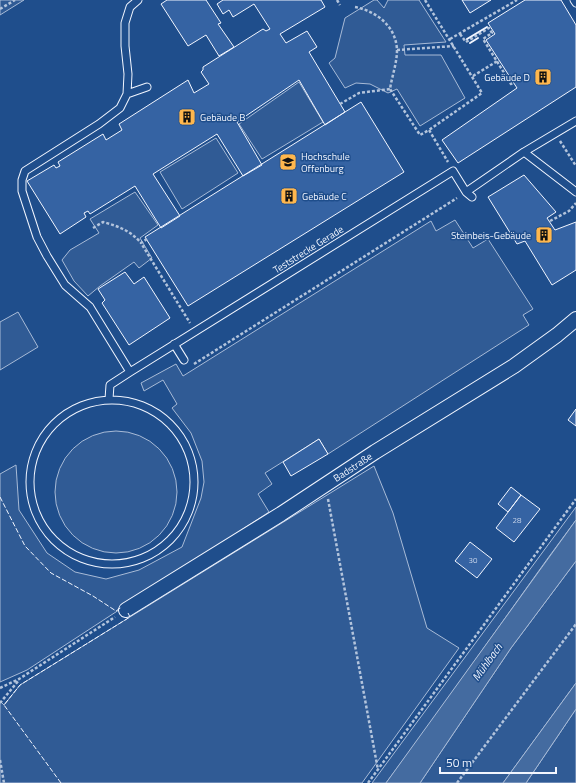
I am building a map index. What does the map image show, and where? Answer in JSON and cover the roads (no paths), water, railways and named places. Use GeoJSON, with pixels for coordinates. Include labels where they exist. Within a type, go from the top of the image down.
{"type":"FeatureCollection","features":[{"type":"Feature","properties":{"kind":"street","name":"Badstraße"},"geometry":{"type":"LineString","coordinates":[[126,610],[514,366],[557,335],[576,319]]}},
{"type":"Feature","properties":{"kind":"lane"},"geometry":{"type":"LineString","coordinates":[[130,372],[90,307],[65,285],[47,256],[37,237],[30,216],[22,191],[22,180],[25,171],[99,124],[120,108],[127,94],[128,74],[125,46],[125,23],[130,8],[138,0]]}},
{"type":"Feature","properties":{"kind":"lane"},"geometry":{"type":"LineString","coordinates":[[127,94],[147,87]]}},
{"type":"Feature","properties":{"kind":"lane"},"geometry":{"type":"LineString","coordinates":[[576,121],[524,152],[576,192]]}},
{"type":"Feature","properties":{"kind":"lane","name":"Teststrecke Gerade"},"geometry":{"type":"LineString","coordinates":[[109,399],[110,385],[453,171],[469,195],[524,152]]}},
{"type":"Feature","properties":{"kind":"lane"},"geometry":{"type":"LineString","coordinates":[[174,344],[184,360]]}},
{"type":"Feature","properties":{"kind":"lane"},"geometry":{"type":"LineString","coordinates":[[109,399],[136,402],[160,415],[179,434],[191,459],[194,486],[189,512],[174,536],[154,553],[128,563],[101,564],[75,556],[53,540],[37,517],[30,491],[31,464],[41,438],[59,418],[82,404],[109,399]]}},
{"type":"Feature","properties":{"kind":"water","name":"Mühlbach"},"geometry":{"type":"Polygon","coordinates":[[[576,520],[576,561],[511,648],[420,783],[386,783],[576,520]]]}},
{"type":"Feature","properties":{"kind":"water"},"geometry":{"type":"Polygon","coordinates":[[[576,683],[576,709],[526,783],[503,783],[576,683]]]}},
{"type":"Feature","properties":{"kind":"place","name":"Gebäude D"},"geometry":{"type":"Point","coordinates":[543,77]}},
{"type":"Feature","properties":{"kind":"place","name":"Gebäude B"},"geometry":{"type":"Point","coordinates":[187,117]}},
{"type":"Feature","properties":{"kind":"place","name":"Hochschule Offenburg"},"geometry":{"type":"Point","coordinates":[288,162]}},
{"type":"Feature","properties":{"kind":"place","name":"Gebäude C"},"geometry":{"type":"Point","coordinates":[289,196]}},
{"type":"Feature","properties":{"kind":"place","name":"Steinbeis-Gebäude"},"geometry":{"type":"Point","coordinates":[544,235]}}]}
